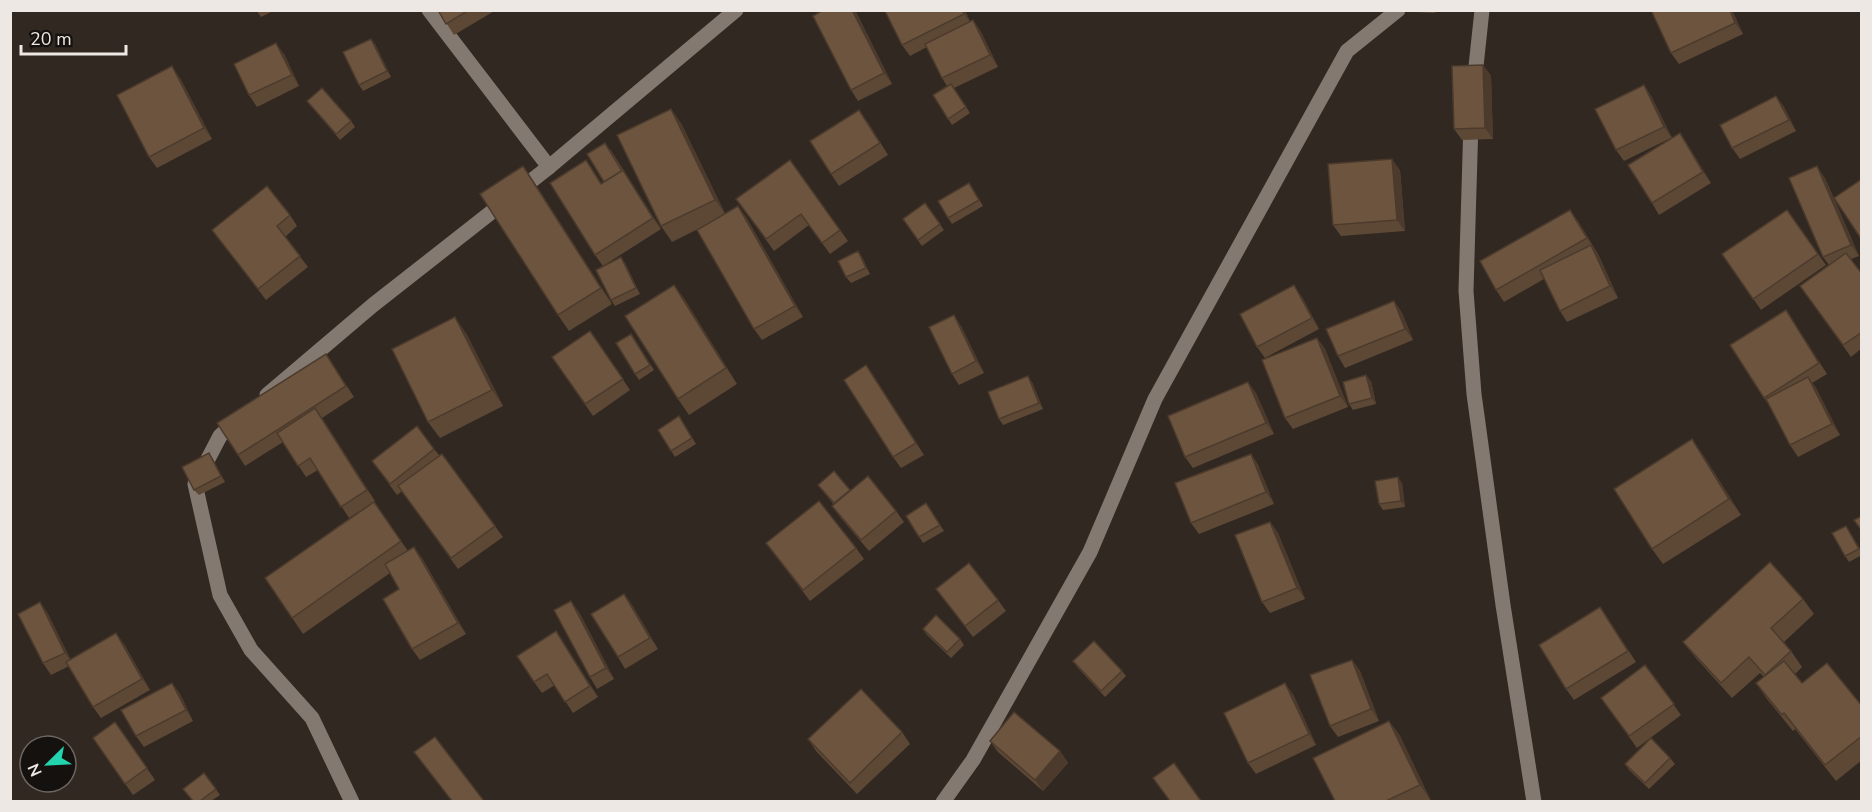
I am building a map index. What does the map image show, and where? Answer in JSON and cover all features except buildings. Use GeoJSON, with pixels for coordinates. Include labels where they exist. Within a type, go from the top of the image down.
{"type":"FeatureCollection","features":[{"type":"Feature","properties":{"kind":"street"},"geometry":{"type":"LineString","coordinates":[[429,10],[549,167]]}},
{"type":"Feature","properties":{"kind":"street"},"geometry":{"type":"LineString","coordinates":[[352,801],[312,718],[251,650],[220,595],[195,484],[220,436],[250,409],[373,305],[549,167],[736,10]]}},
{"type":"Feature","properties":{"kind":"street"},"geometry":{"type":"LineString","coordinates":[[943,801],[973,760],[1090,552],[1155,399],[1347,51],[1398,10]]}},
{"type":"Feature","properties":{"kind":"street"},"geometry":{"type":"LineString","coordinates":[[1482,10],[1470,132],[1466,291],[1474,394],[1503,605],[1534,801]]}}]}
